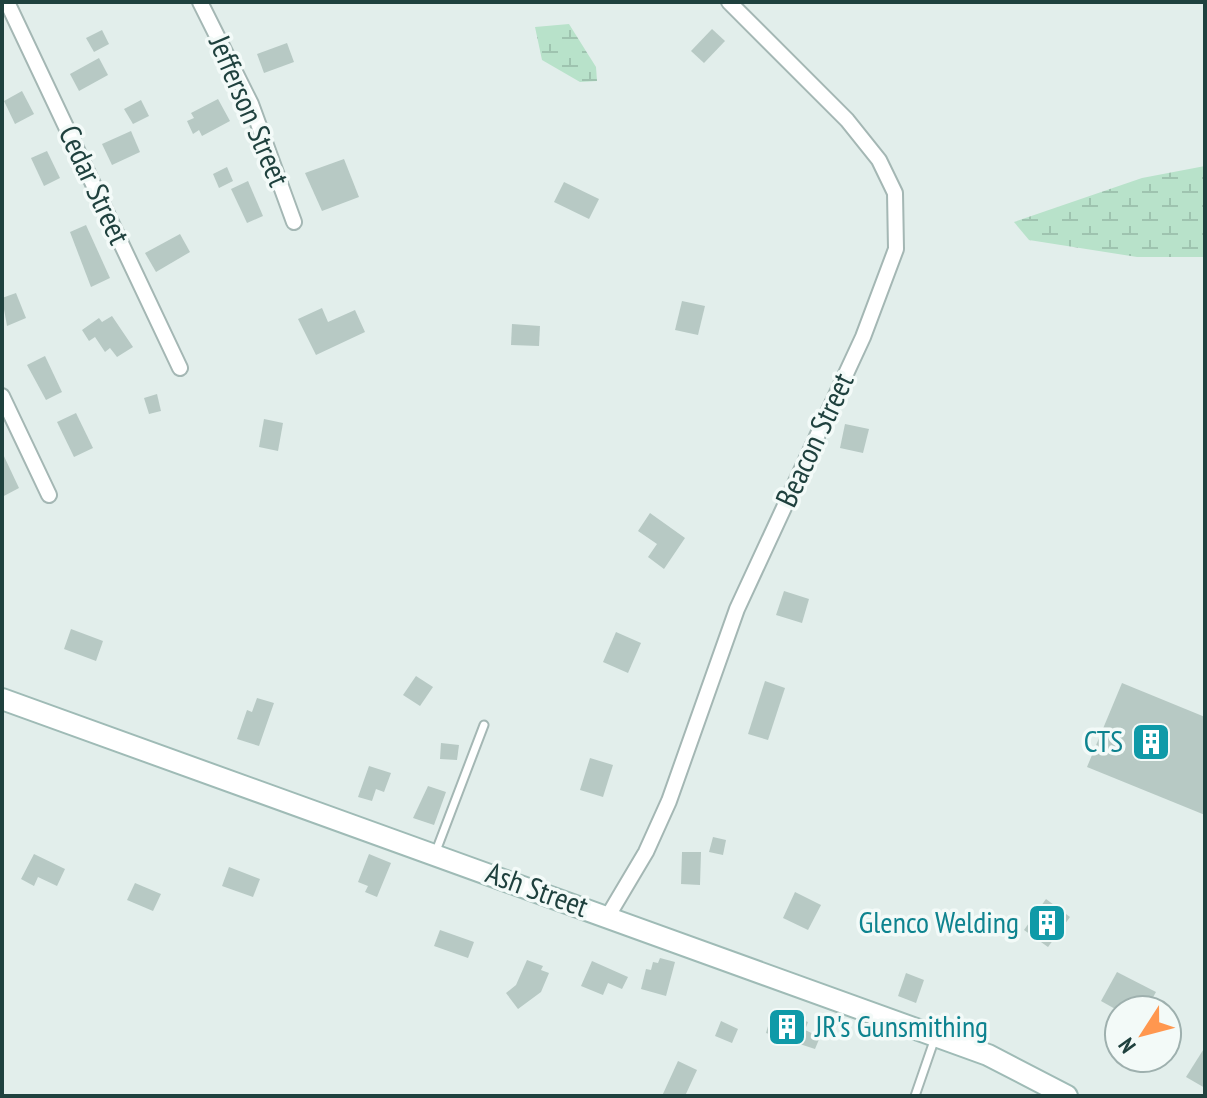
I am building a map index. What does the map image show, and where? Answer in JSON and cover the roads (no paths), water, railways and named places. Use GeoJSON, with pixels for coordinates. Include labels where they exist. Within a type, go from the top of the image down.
{"type":"FeatureCollection","features":[{"type":"Feature","properties":{"kind":"street","name":"Cedar Street"},"geometry":{"type":"LineString","coordinates":[[7,2],[180,368]]}},
{"type":"Feature","properties":{"kind":"street","name":"Jefferson Street"},"geometry":{"type":"LineString","coordinates":[[200,2],[251,104],[294,222]]}},
{"type":"Feature","properties":{"kind":"street","name":"Beacon Street"},"geometry":{"type":"LineString","coordinates":[[608,916],[646,852],[669,801],[737,609],[886,285],[896,249],[895,193],[879,160],[847,120],[729,2]]}},
{"type":"Feature","properties":{"kind":"street"},"geometry":{"type":"LineString","coordinates":[[2,396],[49,495]]}},
{"type":"Feature","properties":{"kind":"street","name":"Ash Street"},"geometry":{"type":"LineString","coordinates":[[2,699],[988,1055],[1067,1096]]}},
{"type":"Feature","properties":{"kind":"lane"},"geometry":{"type":"LineString","coordinates":[[435,853],[465,783],[484,725]]}},
{"type":"Feature","properties":{"kind":"lane"},"geometry":{"type":"LineString","coordinates":[[915,1096],[936,1036]]}},
{"type":"Feature","properties":{"kind":"place","name":"CTS"},"geometry":{"type":"Point","coordinates":[1151,742]}},
{"type":"Feature","properties":{"kind":"place","name":"Glenco Welding"},"geometry":{"type":"Point","coordinates":[1047,923]}},
{"type":"Feature","properties":{"kind":"place","name":"JR's Gunsmithing"},"geometry":{"type":"Point","coordinates":[787,1027]}}]}
